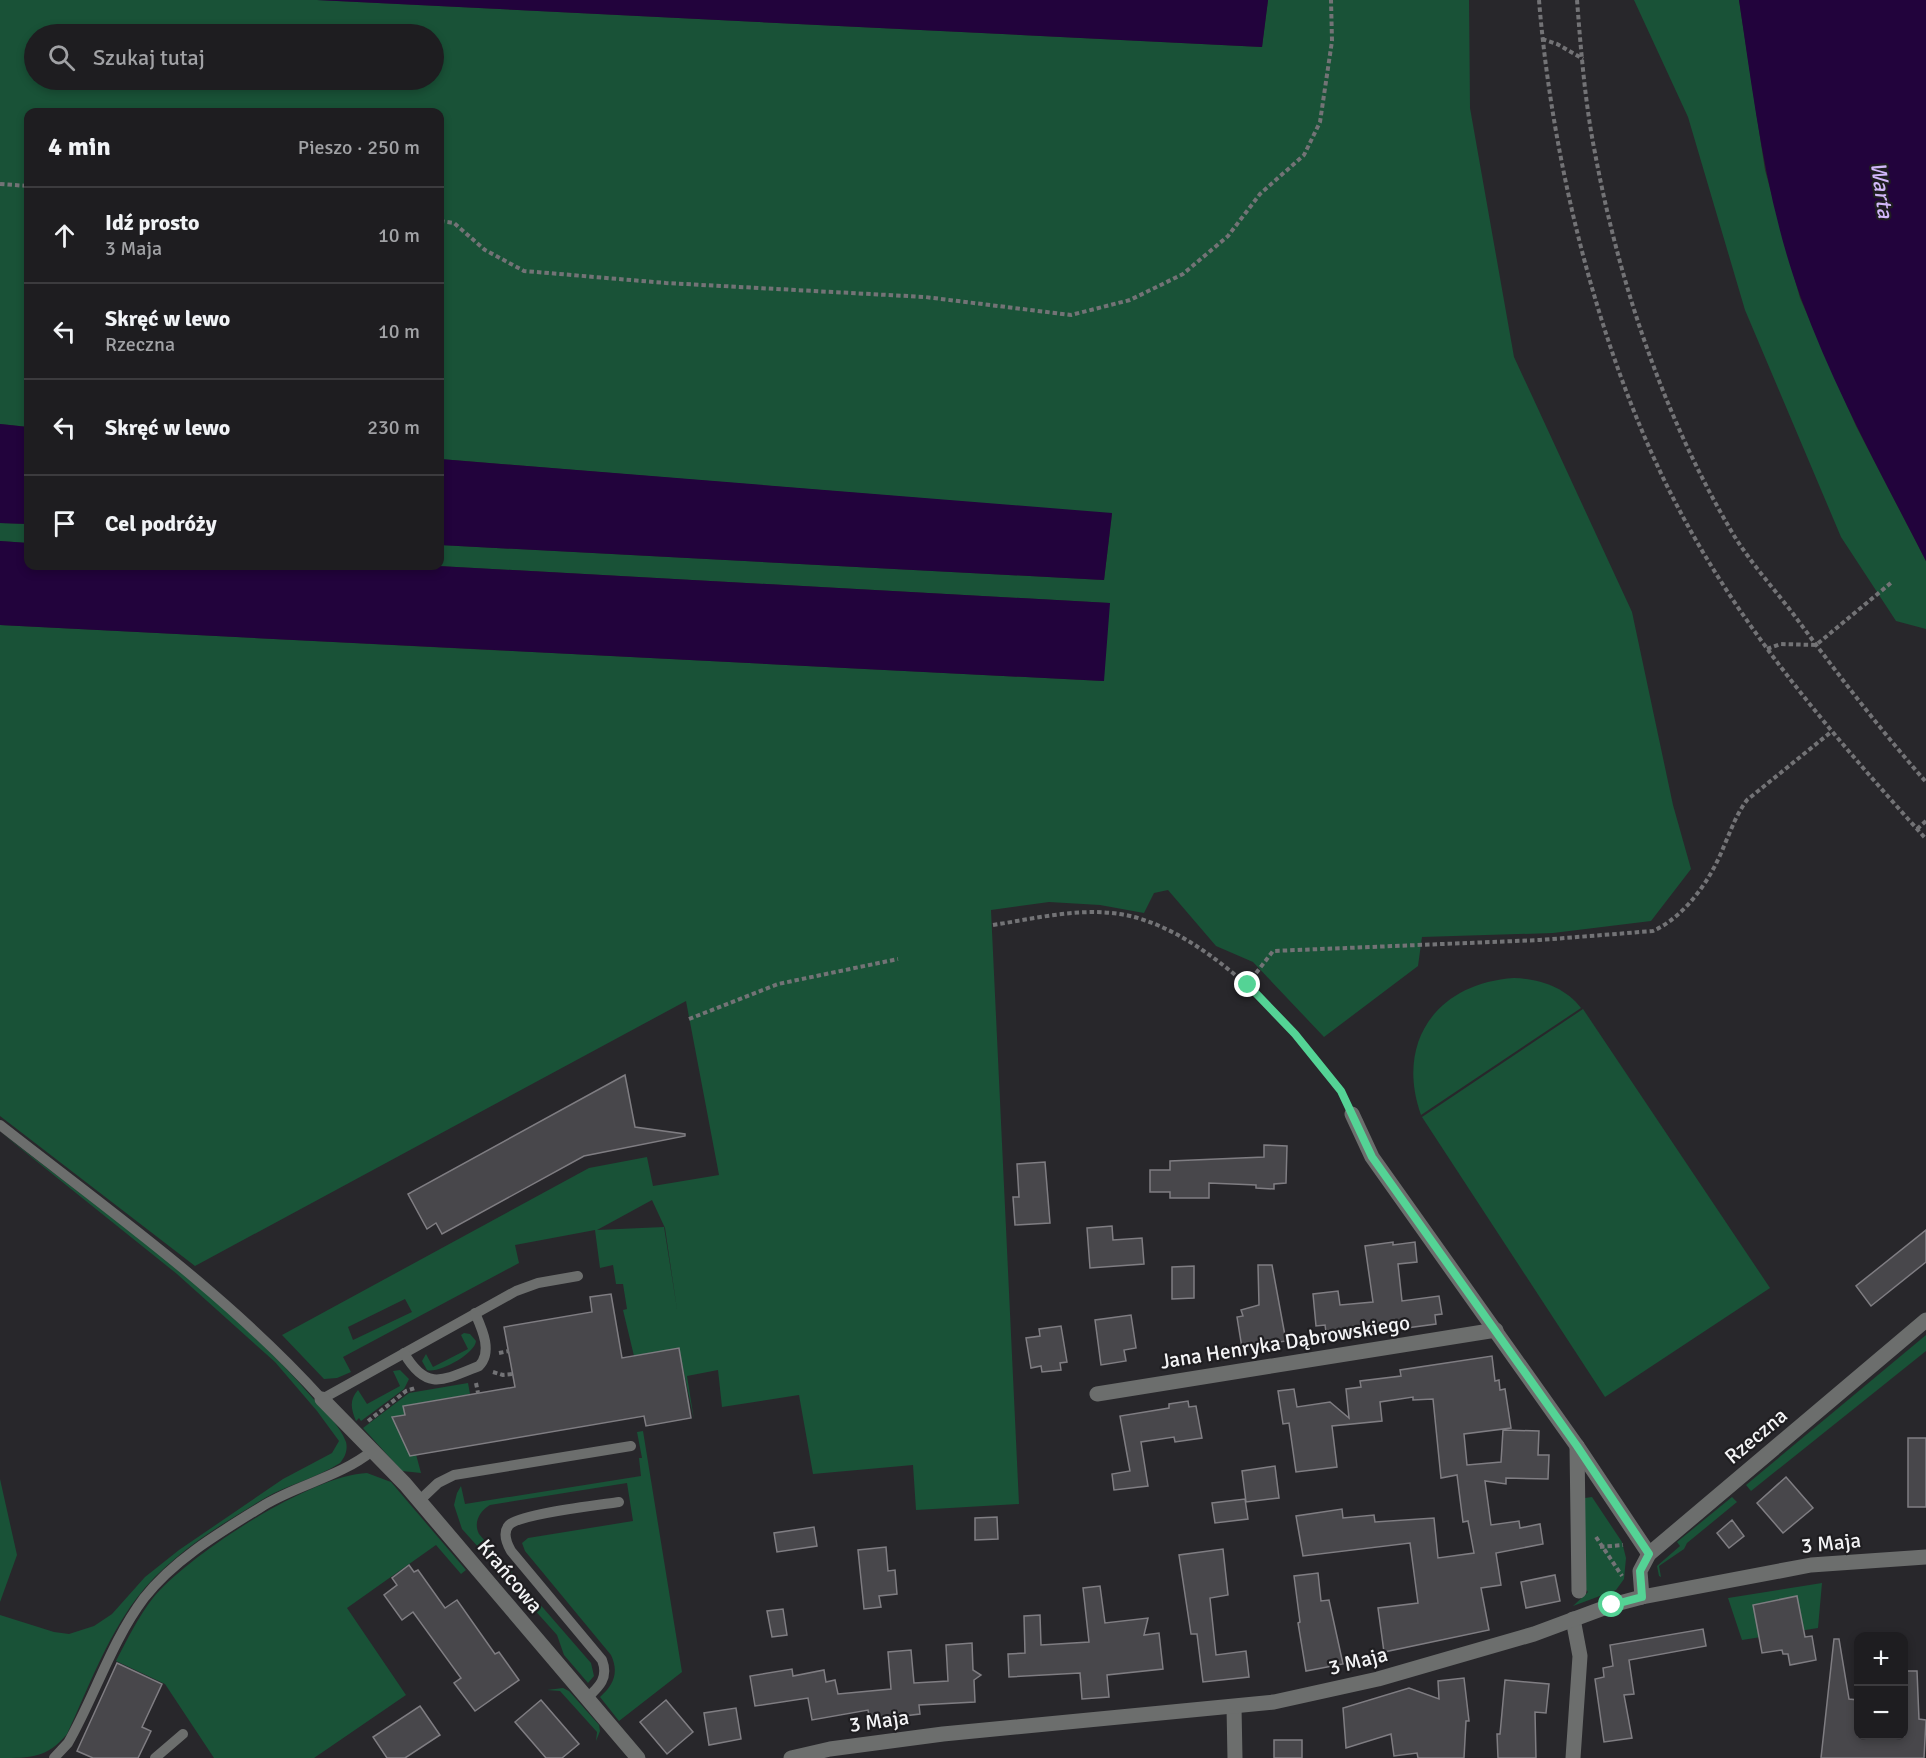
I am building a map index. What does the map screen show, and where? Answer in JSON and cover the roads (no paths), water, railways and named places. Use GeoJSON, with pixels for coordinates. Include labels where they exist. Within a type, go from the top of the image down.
{"type":"FeatureCollection","features":[{"type":"Feature","properties":{"kind":"street"},"geometry":{"type":"LineString","coordinates":[[1352,1114],[1372,1157],[1577,1446],[1649,1554],[1640,1571],[1642,1597]]}},
{"type":"Feature","properties":{"kind":"street","name":"Rzeczna"},"geometry":{"type":"LineString","coordinates":[[1649,1554],[1926,1320]]}},
{"type":"Feature","properties":{"kind":"street","name":"Jana Henryka Dąbrowskiego"},"geometry":{"type":"LineString","coordinates":[[1097,1394],[1496,1330]]}},
{"type":"Feature","properties":{"kind":"street","name":"Krańcowa"},"geometry":{"type":"LineString","coordinates":[[322,1399],[419,1501],[638,1758]]}},
{"type":"Feature","properties":{"kind":"street"},"geometry":{"type":"LineString","coordinates":[[1577,1446],[1577,1582],[1579,1591]]}},
{"type":"Feature","properties":{"kind":"street","name":"3 Maja"},"geometry":{"type":"LineString","coordinates":[[791,1758],[830,1749],[942,1734],[1234,1707],[1294,1698],[1378,1679],[1534,1634],[1642,1597],[1811,1565],[1926,1557]]}},
{"type":"Feature","properties":{"kind":"street"},"geometry":{"type":"LineString","coordinates":[[1573,1619],[1580,1656],[1573,1758]]}},
{"type":"Feature","properties":{"kind":"street"},"geometry":{"type":"LineString","coordinates":[[1234,1707],[1235,1758]]}},
{"type":"Feature","properties":{"kind":"lane"},"geometry":{"type":"LineString","coordinates":[[0,1125],[213,1292],[264,1338],[322,1399],[526,1286],[578,1276]]}},
{"type":"Feature","properties":{"kind":"lane"},"geometry":{"type":"LineString","coordinates":[[404,1353],[415,1371],[426,1379],[441,1378],[479,1366],[486,1354],[483,1333],[475,1313]]}},
{"type":"Feature","properties":{"kind":"lane"},"geometry":{"type":"LineString","coordinates":[[419,1501],[438,1482],[454,1475],[631,1446]]}},
{"type":"Feature","properties":{"kind":"lane"},"geometry":{"type":"LineString","coordinates":[[54,1758],[68,1743],[135,1612],[168,1573],[196,1551],[266,1504],[347,1468],[372,1451]]}},
{"type":"Feature","properties":{"kind":"lane"},"geometry":{"type":"LineString","coordinates":[[587,1698],[603,1682],[602,1660],[508,1546],[506,1530],[510,1524],[524,1517],[619,1502]]}},
{"type":"Feature","properties":{"kind":"lane"},"geometry":{"type":"LineString","coordinates":[[155,1758],[183,1734]]}},
{"type":"Feature","properties":{"kind":"water"},"geometry":{"type":"Polygon","coordinates":[[[317,0],[1268,0],[1262,47],[317,0]]]}},
{"type":"Feature","properties":{"kind":"water","name":"Warta"},"geometry":{"type":"Polygon","coordinates":[[[1739,0],[1926,0],[1926,561],[1843,399],[1814,332],[1789,262],[1770,188],[1739,0]]]}},
{"type":"Feature","properties":{"kind":"water"},"geometry":{"type":"Polygon","coordinates":[[[0,424],[24,427],[24,524],[0,523],[0,424]]]}},
{"type":"Feature","properties":{"kind":"water"},"geometry":{"type":"Polygon","coordinates":[[[444,459],[1112,513],[1104,580],[444,545],[444,459]]]}},
{"type":"Feature","properties":{"kind":"water"},"geometry":{"type":"Polygon","coordinates":[[[0,541],[24,543],[24,570],[444,570],[444,566],[1110,603],[1104,681],[0,625],[0,541]]]}}]}
